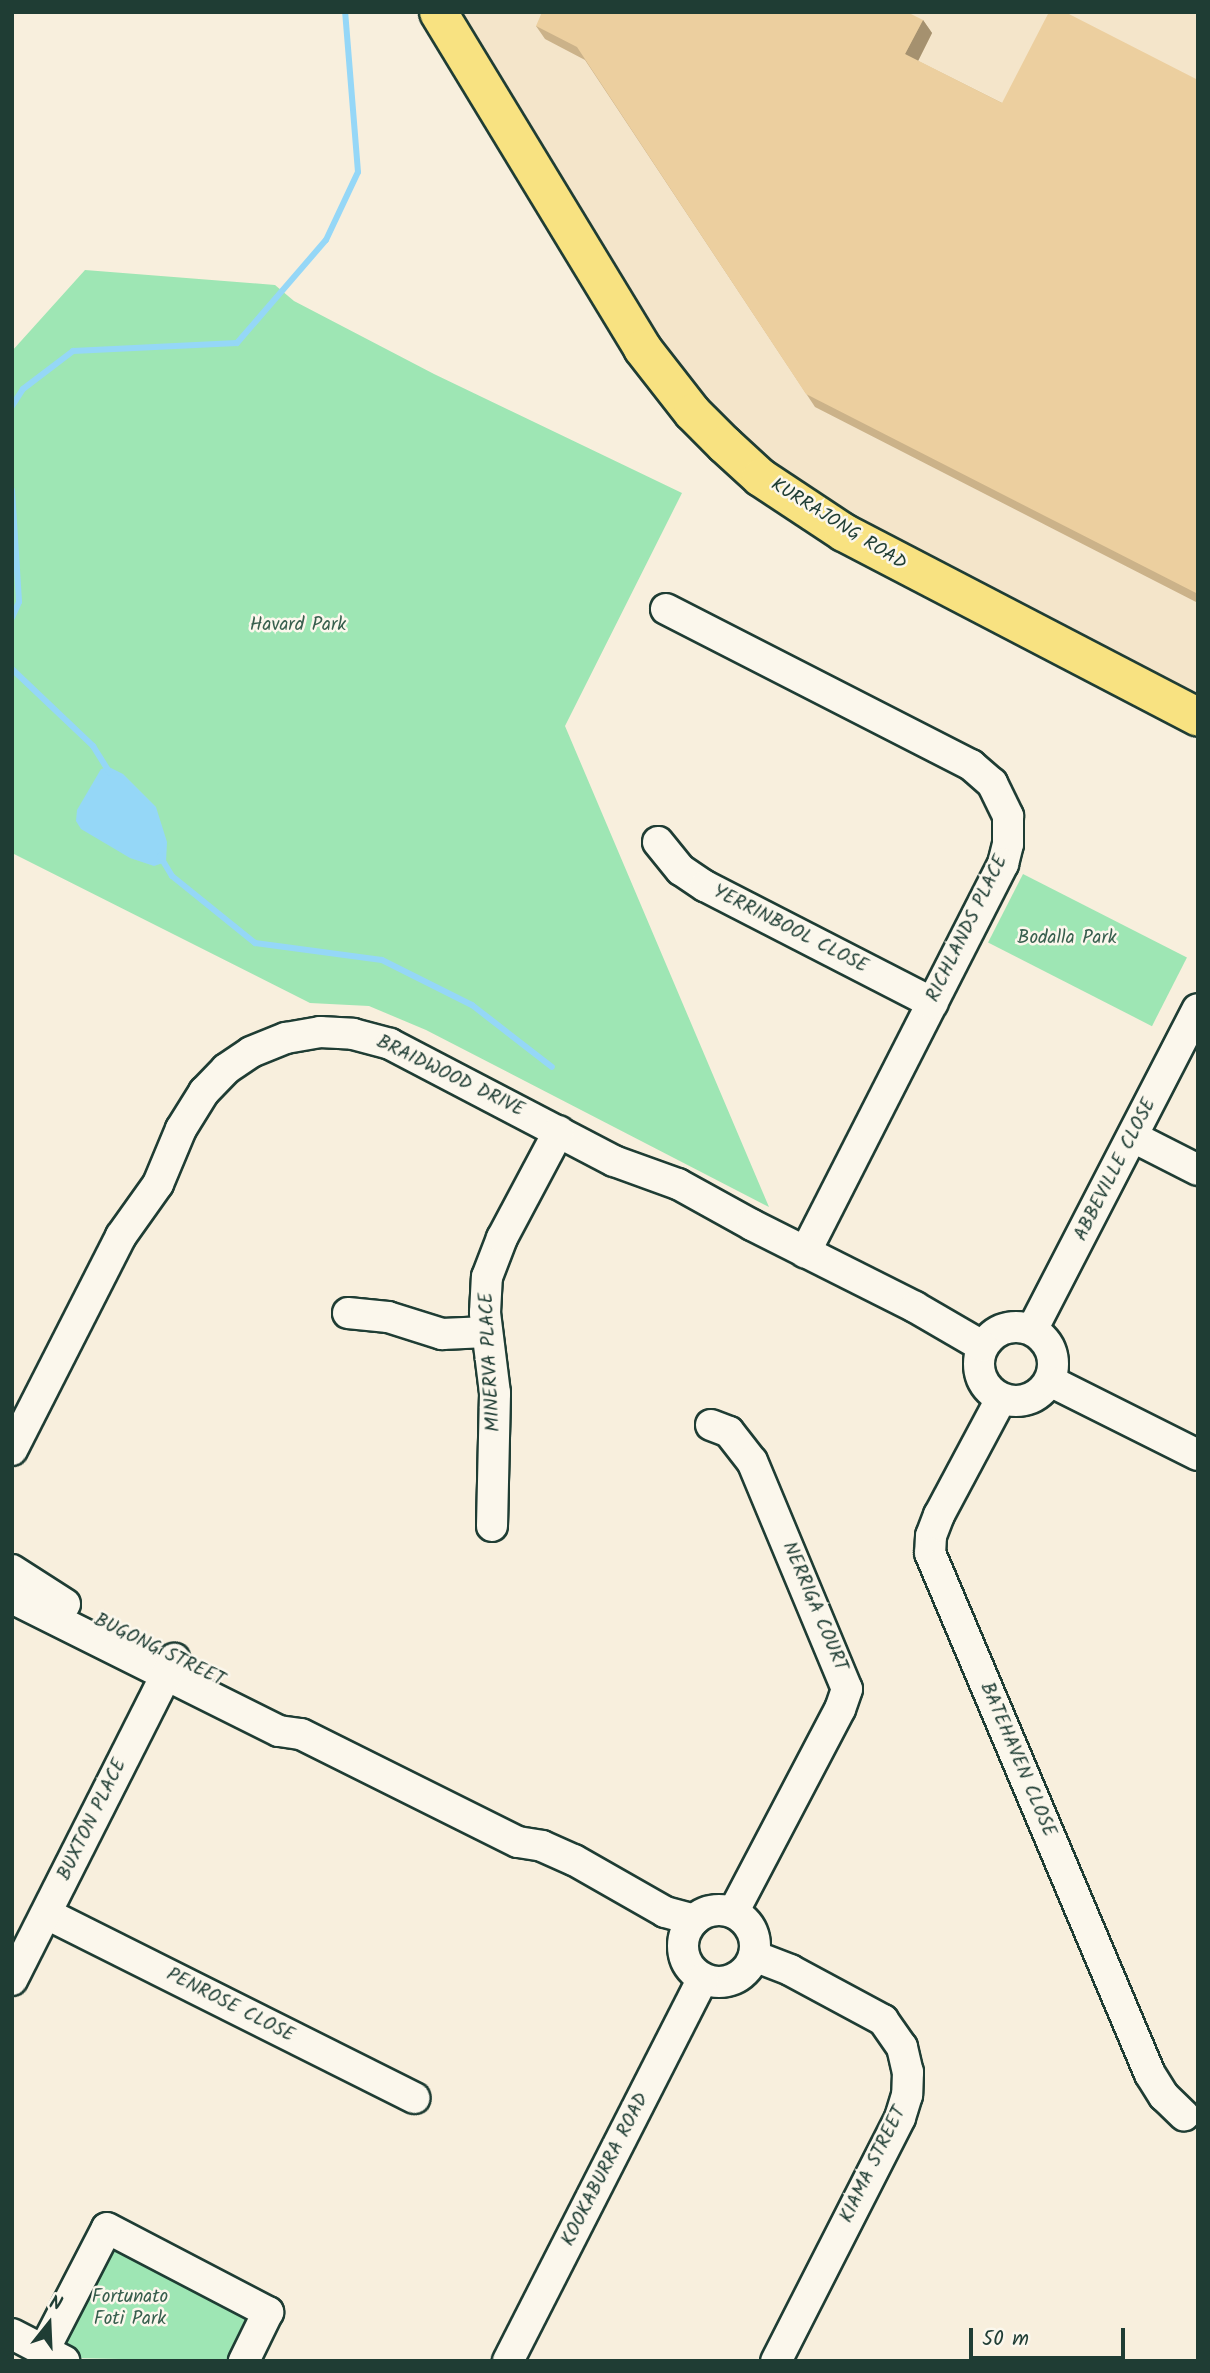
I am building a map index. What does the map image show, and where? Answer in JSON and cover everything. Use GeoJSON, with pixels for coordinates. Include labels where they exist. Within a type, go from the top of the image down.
{"type":"FeatureCollection","features":[{"type":"Feature","properties":{"kind":"main road","name":"KURRAJONG ROAD"},"geometry":{"type":"LineString","coordinates":[[438,12],[642,348],[692,412],[724,444],[760,477],[843,532],[1198,717]]}},
{"type":"Feature","properties":{"kind":"street","name":"RICHLANDS PLACE"},"geometry":{"type":"LineString","coordinates":[[666,609],[971,765],[997,790],[1006,807],[1009,825],[1003,864],[805,1252]]}},
{"type":"Feature","properties":{"kind":"street","name":"YERRINBOOL CLOSE"},"geometry":{"type":"LineString","coordinates":[[658,842],[681,870],[705,886],[933,1003]]}},
{"type":"Feature","properties":{"kind":"street","name":"ABBEVILLE CLOSE"},"geometry":{"type":"LineString","coordinates":[[1032,1330],[1198,1009]]}},
{"type":"Feature","properties":{"kind":"street","name":"BRAIDWOOD DRIVE"},"geometry":{"type":"LineString","coordinates":[[12,1450],[121,1236],[158,1184],[186,1120],[214,1080],[251,1052],[286,1038],[311,1033],[336,1032],[371,1037],[390,1044],[637,1171],[678,1184],[896,1297],[982,1346]]}},
{"type":"Feature","properties":{"kind":"street","name":"MINERVA PLACE"},"geometry":{"type":"LineString","coordinates":[[492,1526],[495,1393],[487,1332],[485,1288],[490,1266],[559,1131]]}},
{"type":"Feature","properties":{"kind":"street"},"geometry":{"type":"LineString","coordinates":[[1133,1137],[1198,1170]]}},
{"type":"Feature","properties":{"kind":"street"},"geometry":{"type":"LineString","coordinates":[[348,1313],[388,1317],[442,1334],[487,1332]]}},
{"type":"Feature","properties":{"kind":"street"},"geometry":{"type":"LineString","coordinates":[[1009,1327],[1032,1330],[1042,1336],[1053,1357],[1050,1381],[1034,1397],[1024,1401],[1001,1399],[983,1382],[979,1371],[982,1346],[998,1331],[1009,1327]]}},
{"type":"Feature","properties":{"kind":"street"},"geometry":{"type":"LineString","coordinates":[[1050,1381],[1198,1455]]}},
{"type":"Feature","properties":{"kind":"street","name":"BATEHAVEN CLOSE"},"geometry":{"type":"LineString","coordinates":[[1001,1399],[939,1515],[931,1536],[930,1553],[1150,2074],[1164,2096],[1184,2115]]}},
{"type":"Feature","properties":{"kind":"street","name":"NERRIGA COURT"},"geometry":{"type":"LineString","coordinates":[[711,1425],[729,1432],[752,1461],[847,1689],[840,1709],[733,1913]]}},
{"type":"Feature","properties":{"kind":"street","name":"BUGONG STREET"},"geometry":{"type":"LineString","coordinates":[[12,1570],[279,1731],[301,1734],[518,1842],[532,1860],[688,1932]]}},
{"type":"Feature","properties":{"kind":"street","name":"BUGONG STREET"},"geometry":{"type":"LineString","coordinates":[[12,1598],[170,1667]]}},
{"type":"Feature","properties":{"kind":"street","name":"BUXTON PLACE"},"geometry":{"type":"LineString","coordinates":[[12,1980],[170,1667]]}},
{"type":"Feature","properties":{"kind":"street"},"geometry":{"type":"LineString","coordinates":[[719,1910],[733,1913],[751,1930],[754,1956],[740,1976],[715,1982],[703,1979],[692,1970],[685,1958],[688,1932],[706,1913],[719,1910]]}},
{"type":"Feature","properties":{"kind":"street","name":"PENROSE CLOSE"},"geometry":{"type":"LineString","coordinates":[[47,1914],[414,2098]]}},
{"type":"Feature","properties":{"kind":"street","name":"KIAMA STREET"},"geometry":{"type":"LineString","coordinates":[[754,1956],[790,1970],[883,2021],[902,2047],[908,2071],[907,2095],[900,2118],[776,2361]]}},
{"type":"Feature","properties":{"kind":"street","name":"KOOKABURRA ROAD"},"geometry":{"type":"LineString","coordinates":[[508,2361],[703,1979]]}},
{"type":"Feature","properties":{"kind":"street"},"geometry":{"type":"LineString","coordinates":[[12,2334],[54,2356],[107,2228],[268,2312],[244,2361]]}},
{"type":"Feature","properties":{"kind":"shaded area"},"geometry":{"type":"Polygon","coordinates":[[[438,12],[1198,12],[1198,712],[760,477],[622,317],[438,12]]]}},
{"type":"Feature","properties":{"kind":"green space","name":"Havard Park"},"geometry":{"type":"Polygon","coordinates":[[[85,270],[275,285],[294,301],[434,374],[682,493],[565,726],[769,1207],[426,1030],[369,1006],[310,1003],[12,853],[12,351],[85,270]]]}},
{"type":"Feature","properties":{"kind":"green space","name":"Bodalla Park"},"geometry":{"type":"Polygon","coordinates":[[[1023,874],[1187,958],[1152,1026],[988,943],[1023,874]]]}},
{"type":"Feature","properties":{"kind":"green space","name":"Fortunato Foti Park"},"geometry":{"type":"Polygon","coordinates":[[[114,2246],[245,2313],[247,2328],[229,2361],[68,2358],[60,2329],[99,2253],[114,2246]]]}},
{"type":"Feature","properties":{"kind":"water"},"geometry":{"type":"Polygon","coordinates":[[[109,767],[123,774],[156,807],[167,842],[166,862],[154,866],[130,858],[81,829],[76,821],[77,810],[101,769],[109,767]]]}},
{"type":"Feature","properties":{"kind":"building"},"geometry":{"type":"Polygon","coordinates":[[[542,12],[907,12],[923,20],[905,54],[1002,103],[1049,12],[1065,12],[1198,80],[1198,594],[806,394],[577,47],[536,26],[542,12]]]}},
{"type":"Feature","properties":{"kind":"waterway"},"geometry":{"type":"LineString","coordinates":[[12,406],[23,389],[73,351],[237,343],[326,240],[358,172],[345,12]]}},
{"type":"Feature","properties":{"kind":"waterway"},"geometry":{"type":"LineString","coordinates":[[12,490],[19,602],[12,618]]}},
{"type":"Feature","properties":{"kind":"waterway"},"geometry":{"type":"LineString","coordinates":[[12,669],[93,746],[109,772]]}},
{"type":"Feature","properties":{"kind":"waterway"},"geometry":{"type":"LineString","coordinates":[[160,856],[172,876],[255,943],[382,960],[472,1005],[552,1067]]}}]}
